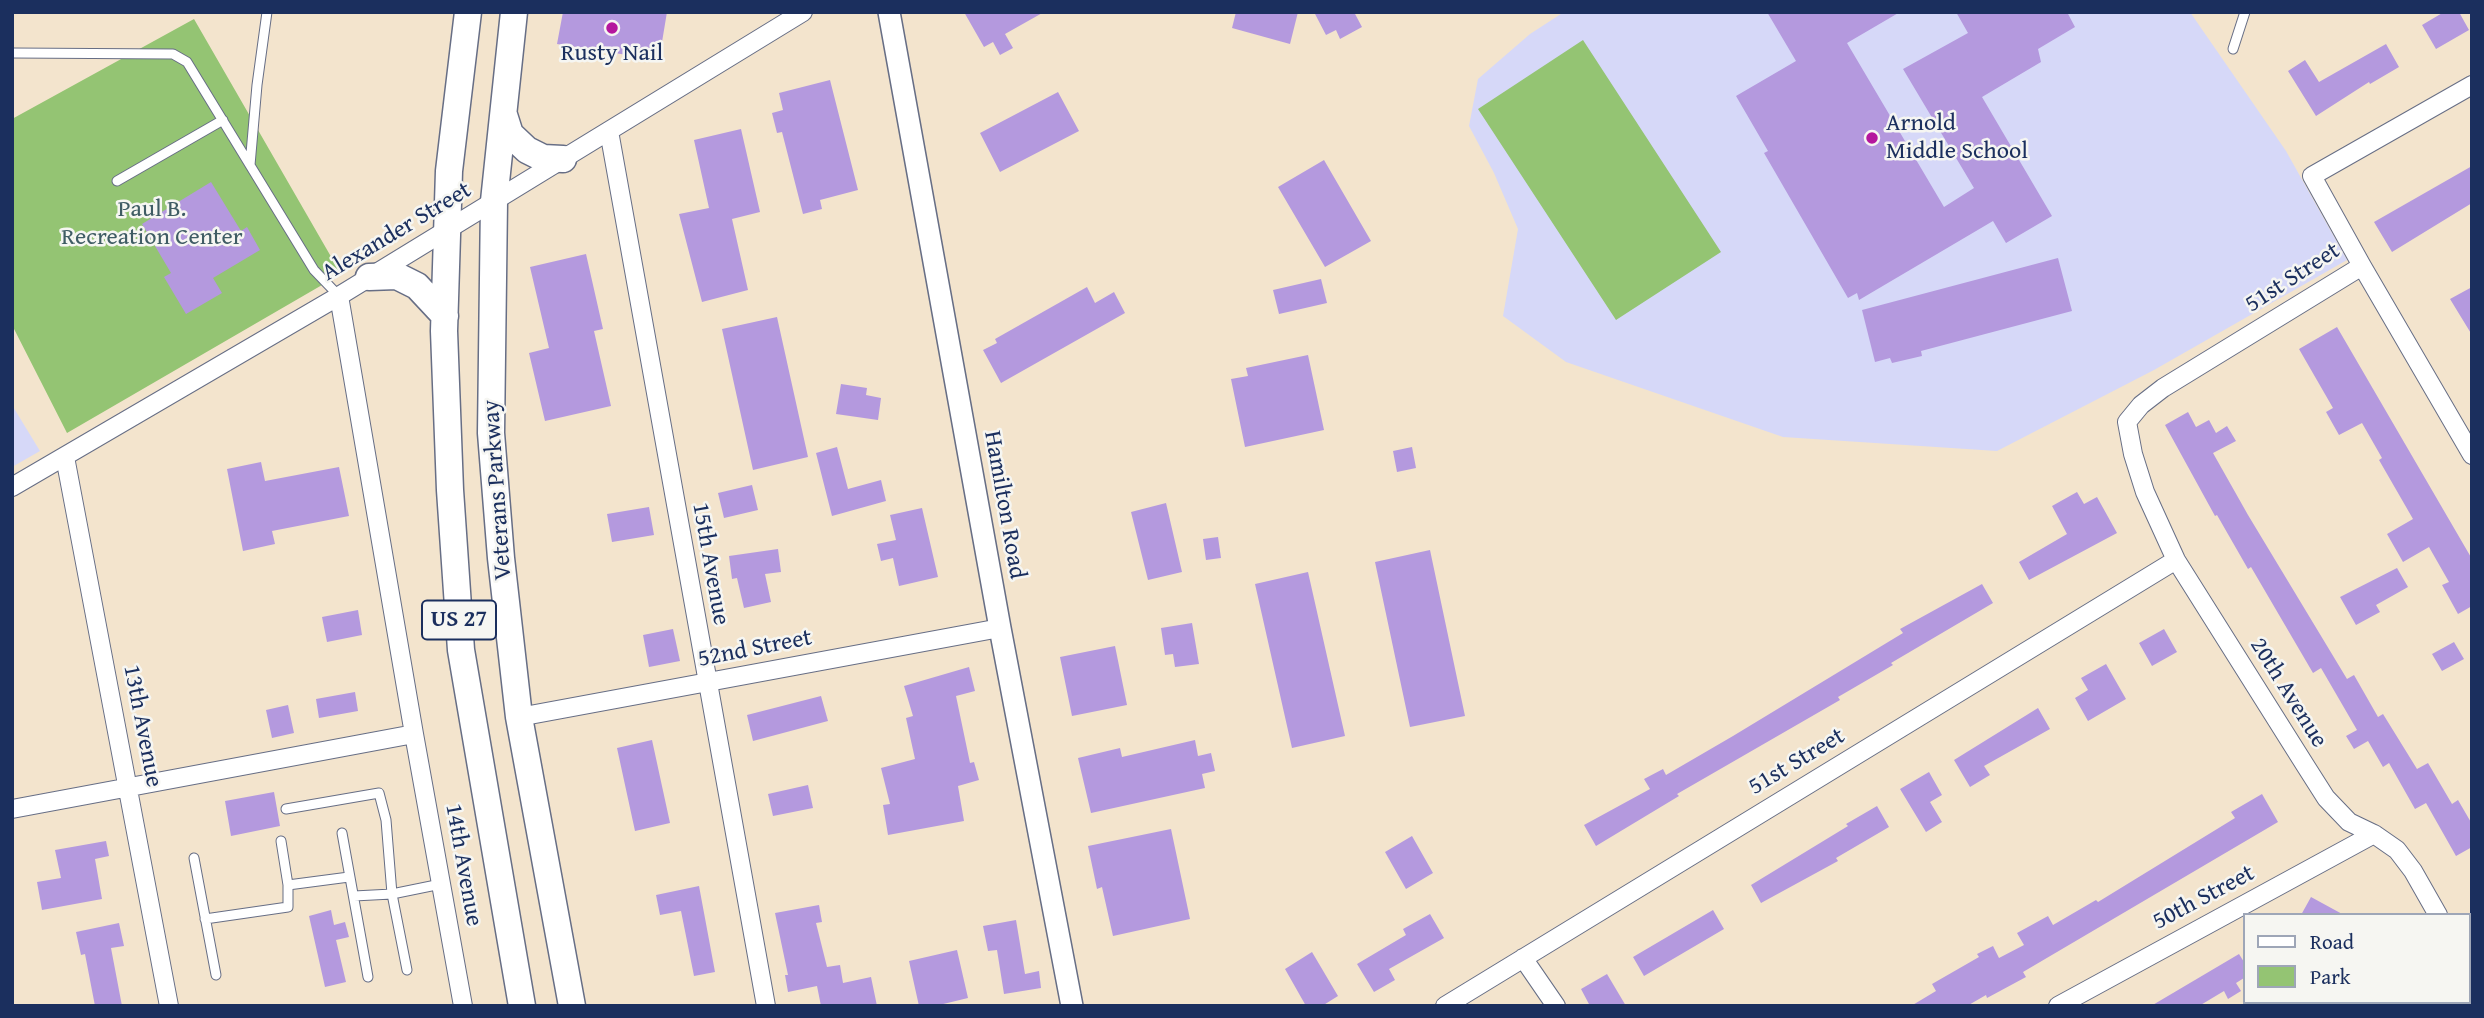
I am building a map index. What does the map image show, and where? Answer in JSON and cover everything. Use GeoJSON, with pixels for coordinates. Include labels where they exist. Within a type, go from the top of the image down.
{"type":"FeatureCollection","features":[{"type":"Feature","properties":{"kind":"main road","name":"Veterans Parkway"},"geometry":{"type":"LineString","coordinates":[[468,12],[449,171],[445,316],[450,490],[461,650],[522,1006]]}},
{"type":"Feature","properties":{"kind":"main road","name":"Veterans Parkway"},"geometry":{"type":"LineString","coordinates":[[514,12],[494,201],[491,433],[501,558],[519,718],[572,1006]]}},
{"type":"Feature","properties":{"kind":"main road"},"geometry":{"type":"LineString","coordinates":[[504,115],[510,134],[527,150],[543,158],[563,159]]}},
{"type":"Feature","properties":{"kind":"main road"},"geometry":{"type":"LineString","coordinates":[[369,277],[397,276],[417,286],[445,316]]}},
{"type":"Feature","properties":{"kind":"street","name":"Alexander Street"},"geometry":{"type":"LineString","coordinates":[[12,487],[339,296],[609,131],[779,18],[803,12]]}},
{"type":"Feature","properties":{"kind":"street","name":"Hamilton Road"},"geometry":{"type":"LineString","coordinates":[[889,12],[1068,1005]]}},
{"type":"Feature","properties":{"kind":"street","name":"51st Street"},"geometry":{"type":"LineString","coordinates":[[2137,465],[2127,422],[2141,405],[2163,387],[2362,266],[2312,176],[2472,85]]}},
{"type":"Feature","properties":{"kind":"street","name":"15th Avenue"},"geometry":{"type":"LineString","coordinates":[[609,131],[766,1006]]}},
{"type":"Feature","properties":{"kind":"street"},"geometry":{"type":"LineString","coordinates":[[2362,266],[2472,455]]}},
{"type":"Feature","properties":{"kind":"street"},"geometry":{"type":"LineString","coordinates":[[12,809],[414,734],[339,296]]}},
{"type":"Feature","properties":{"kind":"street","name":"13th Avenue"},"geometry":{"type":"LineString","coordinates":[[65,457],[169,1006]]}},
{"type":"Feature","properties":{"kind":"street","name":"20th Avenue"},"geometry":{"type":"LineString","coordinates":[[2137,465],[2176,560],[2326,798],[2349,822],[2374,834],[2397,850],[2413,871],[2437,913]]}},
{"type":"Feature","properties":{"kind":"street","name":"51st Street"},"geometry":{"type":"LineString","coordinates":[[1445,1006],[2176,560]]}},
{"type":"Feature","properties":{"kind":"street","name":"52nd Street"},"geometry":{"type":"LineString","coordinates":[[519,718],[1000,628]]}},
{"type":"Feature","properties":{"kind":"street","name":"14th Avenue"},"geometry":{"type":"LineString","coordinates":[[414,734],[463,1006]]}},
{"type":"Feature","properties":{"kind":"street","name":"50th Street"},"geometry":{"type":"LineString","coordinates":[[2058,1006],[2374,834]]}},
{"type":"Feature","properties":{"kind":"street"},"geometry":{"type":"LineString","coordinates":[[1523,958],[1556,1006]]}},
{"type":"Feature","properties":{"kind":"lane"},"geometry":{"type":"LineString","coordinates":[[250,165],[267,12]]}},
{"type":"Feature","properties":{"kind":"lane"},"geometry":{"type":"LineString","coordinates":[[2233,49],[2245,12]]}},
{"type":"Feature","properties":{"kind":"lane"},"geometry":{"type":"LineString","coordinates":[[12,53],[173,54],[187,62],[314,270],[339,296]]}},
{"type":"Feature","properties":{"kind":"lane"},"geometry":{"type":"LineString","coordinates":[[117,181],[223,120]]}},
{"type":"Feature","properties":{"kind":"lane"},"geometry":{"type":"LineString","coordinates":[[286,810],[379,793],[386,821],[392,894],[407,970]]}},
{"type":"Feature","properties":{"kind":"lane"},"geometry":{"type":"LineString","coordinates":[[342,832],[368,977]]}},
{"type":"Feature","properties":{"kind":"lane"},"geometry":{"type":"LineString","coordinates":[[205,919],[288,907],[288,885],[281,841]]}},
{"type":"Feature","properties":{"kind":"lane"},"geometry":{"type":"LineString","coordinates":[[194,858],[216,975]]}},
{"type":"Feature","properties":{"kind":"lane"},"geometry":{"type":"LineString","coordinates":[[288,885],[349,877]]}},
{"type":"Feature","properties":{"kind":"lane"},"geometry":{"type":"LineString","coordinates":[[354,895],[392,894],[441,884]]}},
{"type":"Feature","properties":{"kind":"shaded area"},"geometry":{"type":"Polygon","coordinates":[[[1564,12],[2190,12],[2286,151],[2347,260],[2154,370],[1997,451],[1783,437],[1566,362],[1503,316],[1518,229],[1494,173],[1469,126],[1478,79],[1530,34],[1564,12]]]}},
{"type":"Feature","properties":{"kind":"shaded area"},"geometry":{"type":"Polygon","coordinates":[[[12,405],[40,451],[12,467],[12,405]]]}},
{"type":"Feature","properties":{"kind":"green space","name":"Paul B. Recreation Center"},"geometry":{"type":"Polygon","coordinates":[[[194,19],[341,274],[67,433],[12,325],[12,119],[194,19]]]}},
{"type":"Feature","properties":{"kind":"green space"},"geometry":{"type":"Polygon","coordinates":[[[1583,40],[1721,252],[1616,320],[1478,109],[1583,40]]]}},
{"type":"Feature","properties":{"kind":"building","name":"Rusty Nail"},"geometry":{"type":"Polygon","coordinates":[[[563,12],[667,12],[659,60],[557,44],[563,12]]]}},
{"type":"Feature","properties":{"kind":"building"},"geometry":{"type":"Polygon","coordinates":[[[964,12],[1044,12],[1005,34],[1013,48],[1000,55],[993,42],[984,47],[964,12]]]}},
{"type":"Feature","properties":{"kind":"building"},"geometry":{"type":"Polygon","coordinates":[[[1236,12],[1298,12],[1290,44],[1232,28],[1236,12]]]}},
{"type":"Feature","properties":{"kind":"building"},"geometry":{"type":"Polygon","coordinates":[[[1314,12],[1354,12],[1362,27],[1340,39],[1336,30],[1326,35],[1314,12]]]}},
{"type":"Feature","properties":{"kind":"building","name":"Arnold Middle School"},"geometry":{"type":"Polygon","coordinates":[[[1767,12],[1900,12],[1847,43],[1944,207],[1974,188],[1903,69],[1968,33],[1956,12],[2067,12],[2075,27],[2038,49],[2041,62],[1982,97],[2052,216],[2006,243],[1993,221],[1859,300],[1857,293],[1848,298],[1764,153],[1768,151],[1736,96],[1796,61],[1767,12]]]}},
{"type":"Feature","properties":{"kind":"building"},"geometry":{"type":"Polygon","coordinates":[[[2444,12],[2459,12],[2469,30],[2436,49],[2422,25],[2444,12]]]}},
{"type":"Feature","properties":{"kind":"building"},"geometry":{"type":"Polygon","coordinates":[[[2386,44],[2399,67],[2370,84],[2369,82],[2316,116],[2288,71],[2305,60],[2319,82],[2386,44]]]}},
{"type":"Feature","properties":{"kind":"building"},"geometry":{"type":"Polygon","coordinates":[[[830,80],[858,190],[820,200],[822,209],[803,214],[782,132],[777,133],[772,113],[783,110],[779,93],[830,80]]]}},
{"type":"Feature","properties":{"kind":"building"},"geometry":{"type":"Polygon","coordinates":[[[1058,92],[1079,131],[1000,172],[980,133],[1058,92]]]}},
{"type":"Feature","properties":{"kind":"building"},"geometry":{"type":"Polygon","coordinates":[[[741,129],[760,212],[732,219],[748,290],[702,302],[679,214],[709,208],[694,140],[741,129]]]}},
{"type":"Feature","properties":{"kind":"building"},"geometry":{"type":"Polygon","coordinates":[[[1324,160],[1371,241],[1325,267],[1278,187],[1324,160]]]}},
{"type":"Feature","properties":{"kind":"building"},"geometry":{"type":"Polygon","coordinates":[[[2472,166],[2472,203],[2392,252],[2374,222],[2472,166]]]}},
{"type":"Feature","properties":{"kind":"building"},"geometry":{"type":"Polygon","coordinates":[[[211,182],[241,231],[247,227],[260,250],[213,278],[222,293],[186,314],[164,277],[171,273],[142,224],[211,182]]]}},
{"type":"Feature","properties":{"kind":"building"},"geometry":{"type":"Polygon","coordinates":[[[586,254],[603,329],[594,331],[611,406],[545,421],[529,353],[549,348],[530,267],[586,254]]]}},
{"type":"Feature","properties":{"kind":"building"},"geometry":{"type":"Polygon","coordinates":[[[2058,258],[2072,311],[1921,351],[1922,356],[1892,363],[1890,358],[1875,362],[1862,310],[2058,258]]]}},
{"type":"Feature","properties":{"kind":"building"},"geometry":{"type":"Polygon","coordinates":[[[1321,279],[1327,303],[1279,314],[1273,290],[1321,279]]]}},
{"type":"Feature","properties":{"kind":"building"},"geometry":{"type":"Polygon","coordinates":[[[1087,287],[1095,303],[1114,292],[1125,313],[1001,383],[983,350],[997,343],[995,339],[1087,287]]]}},
{"type":"Feature","properties":{"kind":"building"},"geometry":{"type":"Polygon","coordinates":[[[2472,287],[2472,335],[2450,299],[2472,287]]]}},
{"type":"Feature","properties":{"kind":"building"},"geometry":{"type":"Polygon","coordinates":[[[777,317],[808,457],[753,470],[722,329],[777,317]]]}},
{"type":"Feature","properties":{"kind":"building"},"geometry":{"type":"Polygon","coordinates":[[[2337,327],[2472,559],[2472,606],[2458,614],[2442,585],[2449,582],[2429,547],[2403,562],[2387,534],[2413,519],[2379,460],[2382,458],[2362,423],[2339,435],[2326,412],[2333,408],[2299,349],[2337,327]]]}},
{"type":"Feature","properties":{"kind":"building"},"geometry":{"type":"Polygon","coordinates":[[[1308,355],[1324,430],[1245,447],[1231,379],[1248,376],[1246,368],[1308,355]]]}},
{"type":"Feature","properties":{"kind":"building"},"geometry":{"type":"Polygon","coordinates":[[[841,384],[867,388],[866,395],[881,398],[878,420],[836,414],[841,384]]]}},
{"type":"Feature","properties":{"kind":"building"},"geometry":{"type":"Polygon","coordinates":[[[2188,412],[2196,427],[2209,420],[2216,433],[2227,426],[2236,441],[2213,453],[2248,515],[2347,679],[2354,675],[2378,717],[2383,714],[2417,769],[2428,763],[2452,804],[2458,800],[2472,824],[2472,847],[2456,856],[2426,803],[2415,809],[2389,763],[2383,767],[2368,741],[2354,749],[2346,736],[2357,730],[2321,668],[2313,673],[2251,567],[2248,569],[2217,515],[2215,516],[2165,425],[2188,412]]]}},
{"type":"Feature","properties":{"kind":"building"},"geometry":{"type":"Polygon","coordinates":[[[837,447],[848,489],[881,480],[886,501],[832,516],[816,453],[837,447]]]}},
{"type":"Feature","properties":{"kind":"building"},"geometry":{"type":"Polygon","coordinates":[[[1412,447],[1416,468],[1397,472],[1393,451],[1412,447]]]}},
{"type":"Feature","properties":{"kind":"building"},"geometry":{"type":"Polygon","coordinates":[[[261,462],[265,481],[339,467],[349,516],[272,531],[275,544],[243,551],[227,469],[261,462]]]}},
{"type":"Feature","properties":{"kind":"building"},"geometry":{"type":"Polygon","coordinates":[[[752,485],[758,510],[724,518],[718,493],[752,485]]]}},
{"type":"Feature","properties":{"kind":"building"},"geometry":{"type":"Polygon","coordinates":[[[2077,492],[2084,504],[2097,497],[2117,533],[2029,580],[2019,562],[2067,534],[2052,506],[2077,492]]]}},
{"type":"Feature","properties":{"kind":"building"},"geometry":{"type":"Polygon","coordinates":[[[1166,503],[1182,572],[1148,580],[1131,512],[1166,503]]]}},
{"type":"Feature","properties":{"kind":"building"},"geometry":{"type":"Polygon","coordinates":[[[649,507],[654,535],[612,542],[607,514],[649,507]]]}},
{"type":"Feature","properties":{"kind":"building"},"geometry":{"type":"Polygon","coordinates":[[[922,508],[938,577],[899,586],[893,558],[881,561],[877,544],[896,540],[890,515],[922,508]]]}},
{"type":"Feature","properties":{"kind":"building"},"geometry":{"type":"Polygon","coordinates":[[[1218,537],[1221,558],[1206,560],[1203,539],[1218,537]]]}},
{"type":"Feature","properties":{"kind":"building"},"geometry":{"type":"Polygon","coordinates":[[[778,549],[781,572],[765,574],[771,602],[744,608],[737,578],[732,579],[729,556],[778,549]]]}},
{"type":"Feature","properties":{"kind":"building"},"geometry":{"type":"Polygon","coordinates":[[[1430,550],[1465,716],[1410,727],[1375,562],[1430,550]]]}},
{"type":"Feature","properties":{"kind":"building"},"geometry":{"type":"Polygon","coordinates":[[[2397,568],[2408,587],[2376,605],[2380,612],[2356,625],[2340,597],[2397,568]]]}},
{"type":"Feature","properties":{"kind":"building"},"geometry":{"type":"Polygon","coordinates":[[[1308,572],[1345,736],[1292,748],[1255,584],[1308,572]]]}},
{"type":"Feature","properties":{"kind":"building"},"geometry":{"type":"Polygon","coordinates":[[[1982,584],[1993,603],[1891,663],[1893,665],[1838,697],[1840,700],[1677,794],[1679,796],[1596,846],[1584,825],[1650,789],[1644,779],[1663,769],[1666,775],[1903,633],[1900,629],[1982,584]]]}},
{"type":"Feature","properties":{"kind":"building"},"geometry":{"type":"Polygon","coordinates":[[[358,610],[362,635],[327,642],[322,617],[358,610]]]}},
{"type":"Feature","properties":{"kind":"building"},"geometry":{"type":"Polygon","coordinates":[[[1192,623],[1199,664],[1175,667],[1173,654],[1165,655],[1161,628],[1192,623]]]}},
{"type":"Feature","properties":{"kind":"building"},"geometry":{"type":"Polygon","coordinates":[[[673,629],[680,661],[649,667],[643,635],[673,629]]]}},
{"type":"Feature","properties":{"kind":"building"},"geometry":{"type":"Polygon","coordinates":[[[2164,629],[2177,652],[2152,666],[2139,643],[2164,629]]]}},
{"type":"Feature","properties":{"kind":"building"},"geometry":{"type":"Polygon","coordinates":[[[2454,642],[2464,659],[2442,671],[2432,654],[2454,642]]]}},
{"type":"Feature","properties":{"kind":"building"},"geometry":{"type":"Polygon","coordinates":[[[1115,646],[1127,705],[1072,716],[1060,657],[1115,646]]]}},
{"type":"Feature","properties":{"kind":"building"},"geometry":{"type":"Polygon","coordinates":[[[2106,664],[2126,699],[2088,721],[2075,698],[2088,690],[2081,678],[2106,664]]]}},
{"type":"Feature","properties":{"kind":"building"},"geometry":{"type":"Polygon","coordinates":[[[969,667],[975,691],[956,696],[970,763],[974,762],[979,780],[958,786],[964,821],[888,835],[883,805],[890,804],[881,768],[915,759],[906,718],[913,716],[904,686],[969,667]]]}},
{"type":"Feature","properties":{"kind":"building"},"geometry":{"type":"Polygon","coordinates":[[[355,692],[358,711],[319,718],[316,699],[355,692]]]}},
{"type":"Feature","properties":{"kind":"building"},"geometry":{"type":"Polygon","coordinates":[[[821,696],[828,721],[753,741],[747,715],[821,696]]]}},
{"type":"Feature","properties":{"kind":"building"},"geometry":{"type":"Polygon","coordinates":[[[288,705],[294,733],[272,738],[266,710],[288,705]]]}},
{"type":"Feature","properties":{"kind":"building"},"geometry":{"type":"Polygon","coordinates":[[[2038,708],[2050,729],[1984,766],[1990,775],[1970,787],[1954,760],[2038,708]]]}},
{"type":"Feature","properties":{"kind":"building"},"geometry":{"type":"Polygon","coordinates":[[[652,740],[670,823],[635,831],[617,748],[652,740]]]}},
{"type":"Feature","properties":{"kind":"building"},"geometry":{"type":"Polygon","coordinates":[[[1195,740],[1198,756],[1211,753],[1215,771],[1202,774],[1205,788],[1091,813],[1078,758],[1120,748],[1122,757],[1195,740]]]}},
{"type":"Feature","properties":{"kind":"building"},"geometry":{"type":"Polygon","coordinates":[[[1929,772],[1942,795],[1930,802],[1942,822],[1926,832],[1900,789],[1929,772]]]}},
{"type":"Feature","properties":{"kind":"building"},"geometry":{"type":"Polygon","coordinates":[[[808,785],[813,808],[773,816],[768,794],[808,785]]]}},
{"type":"Feature","properties":{"kind":"building"},"geometry":{"type":"Polygon","coordinates":[[[274,792],[280,826],[231,836],[225,801],[274,792]]]}},
{"type":"Feature","properties":{"kind":"building"},"geometry":{"type":"Polygon","coordinates":[[[2262,794],[2278,822],[2023,972],[2026,977],[1967,1006],[1911,1006],[1936,991],[1932,984],[1979,957],[1977,954],[1993,946],[1999,958],[2024,945],[2017,933],[2048,916],[2053,925],[2096,900],[2098,902],[2235,818],[2231,812],[2262,794]]]}},
{"type":"Feature","properties":{"kind":"building"},"geometry":{"type":"Polygon","coordinates":[[[1877,806],[1889,827],[1836,858],[1838,861],[1761,903],[1751,885],[1877,806]]]}},
{"type":"Feature","properties":{"kind":"building"},"geometry":{"type":"Polygon","coordinates":[[[1171,829],[1190,919],[1113,936],[1102,887],[1097,889],[1088,846],[1171,829]]]}},
{"type":"Feature","properties":{"kind":"building"},"geometry":{"type":"Polygon","coordinates":[[[1412,836],[1433,873],[1406,889],[1385,852],[1412,836]]]}},
{"type":"Feature","properties":{"kind":"building"},"geometry":{"type":"Polygon","coordinates":[[[106,841],[109,856],[95,859],[102,899],[42,910],[37,882],[61,878],[55,850],[106,841]]]}},
{"type":"Feature","properties":{"kind":"building"},"geometry":{"type":"Polygon","coordinates":[[[699,886],[715,972],[694,976],[681,911],[660,915],[656,895],[699,886]]]}},
{"type":"Feature","properties":{"kind":"building"},"geometry":{"type":"Polygon","coordinates":[[[2311,897],[2340,913],[2302,913],[2311,897]]]}},
{"type":"Feature","properties":{"kind":"building"},"geometry":{"type":"Polygon","coordinates":[[[819,905],[822,922],[816,923],[827,967],[840,965],[843,983],[871,977],[877,1006],[821,1006],[817,986],[788,992],[785,975],[788,975],[775,913],[819,905]]]}},
{"type":"Feature","properties":{"kind":"building"},"geometry":{"type":"Polygon","coordinates":[[[331,910],[334,925],[345,922],[349,937],[336,940],[346,982],[325,987],[309,916],[331,910]]]}},
{"type":"Feature","properties":{"kind":"building"},"geometry":{"type":"Polygon","coordinates":[[[1713,910],[1724,929],[1644,976],[1633,957],[1713,910]]]}},
{"type":"Feature","properties":{"kind":"building"},"geometry":{"type":"Polygon","coordinates":[[[1430,914],[1444,938],[1389,969],[1395,980],[1374,992],[1357,964],[1406,935],[1403,929],[1430,914]]]}},
{"type":"Feature","properties":{"kind":"building"},"geometry":{"type":"Polygon","coordinates":[[[1016,920],[1025,974],[1039,971],[1041,988],[1004,994],[997,950],[988,951],[983,926],[1016,920]]]}},
{"type":"Feature","properties":{"kind":"building"},"geometry":{"type":"Polygon","coordinates":[[[119,923],[124,946],[111,948],[122,1006],[95,1006],[85,954],[81,955],[76,932],[119,923]]]}},
{"type":"Feature","properties":{"kind":"building"},"geometry":{"type":"Polygon","coordinates":[[[957,950],[968,998],[935,1006],[919,1006],[909,961],[957,950]]]}},
{"type":"Feature","properties":{"kind":"building"},"geometry":{"type":"Polygon","coordinates":[[[1312,952],[1338,996],[1322,1006],[1306,1006],[1285,969],[1312,952]]]}},
{"type":"Feature","properties":{"kind":"building"},"geometry":{"type":"Polygon","coordinates":[[[2239,954],[2242,959],[2242,979],[2236,983],[2241,991],[2228,999],[2224,991],[2199,1006],[2151,1006],[2239,954]]]}},
{"type":"Feature","properties":{"kind":"building"},"geometry":{"type":"Polygon","coordinates":[[[1607,974],[1626,1006],[1590,1006],[1581,989],[1607,974]]]}},
{"type":"Feature","properties":{"kind":"place","name":"Rusty Nail"},"geometry":{"type":"Point","coordinates":[612,28]}},
{"type":"Feature","properties":{"kind":"place","name":"Arnold Middle School"},"geometry":{"type":"Point","coordinates":[1872,138]}}]}
